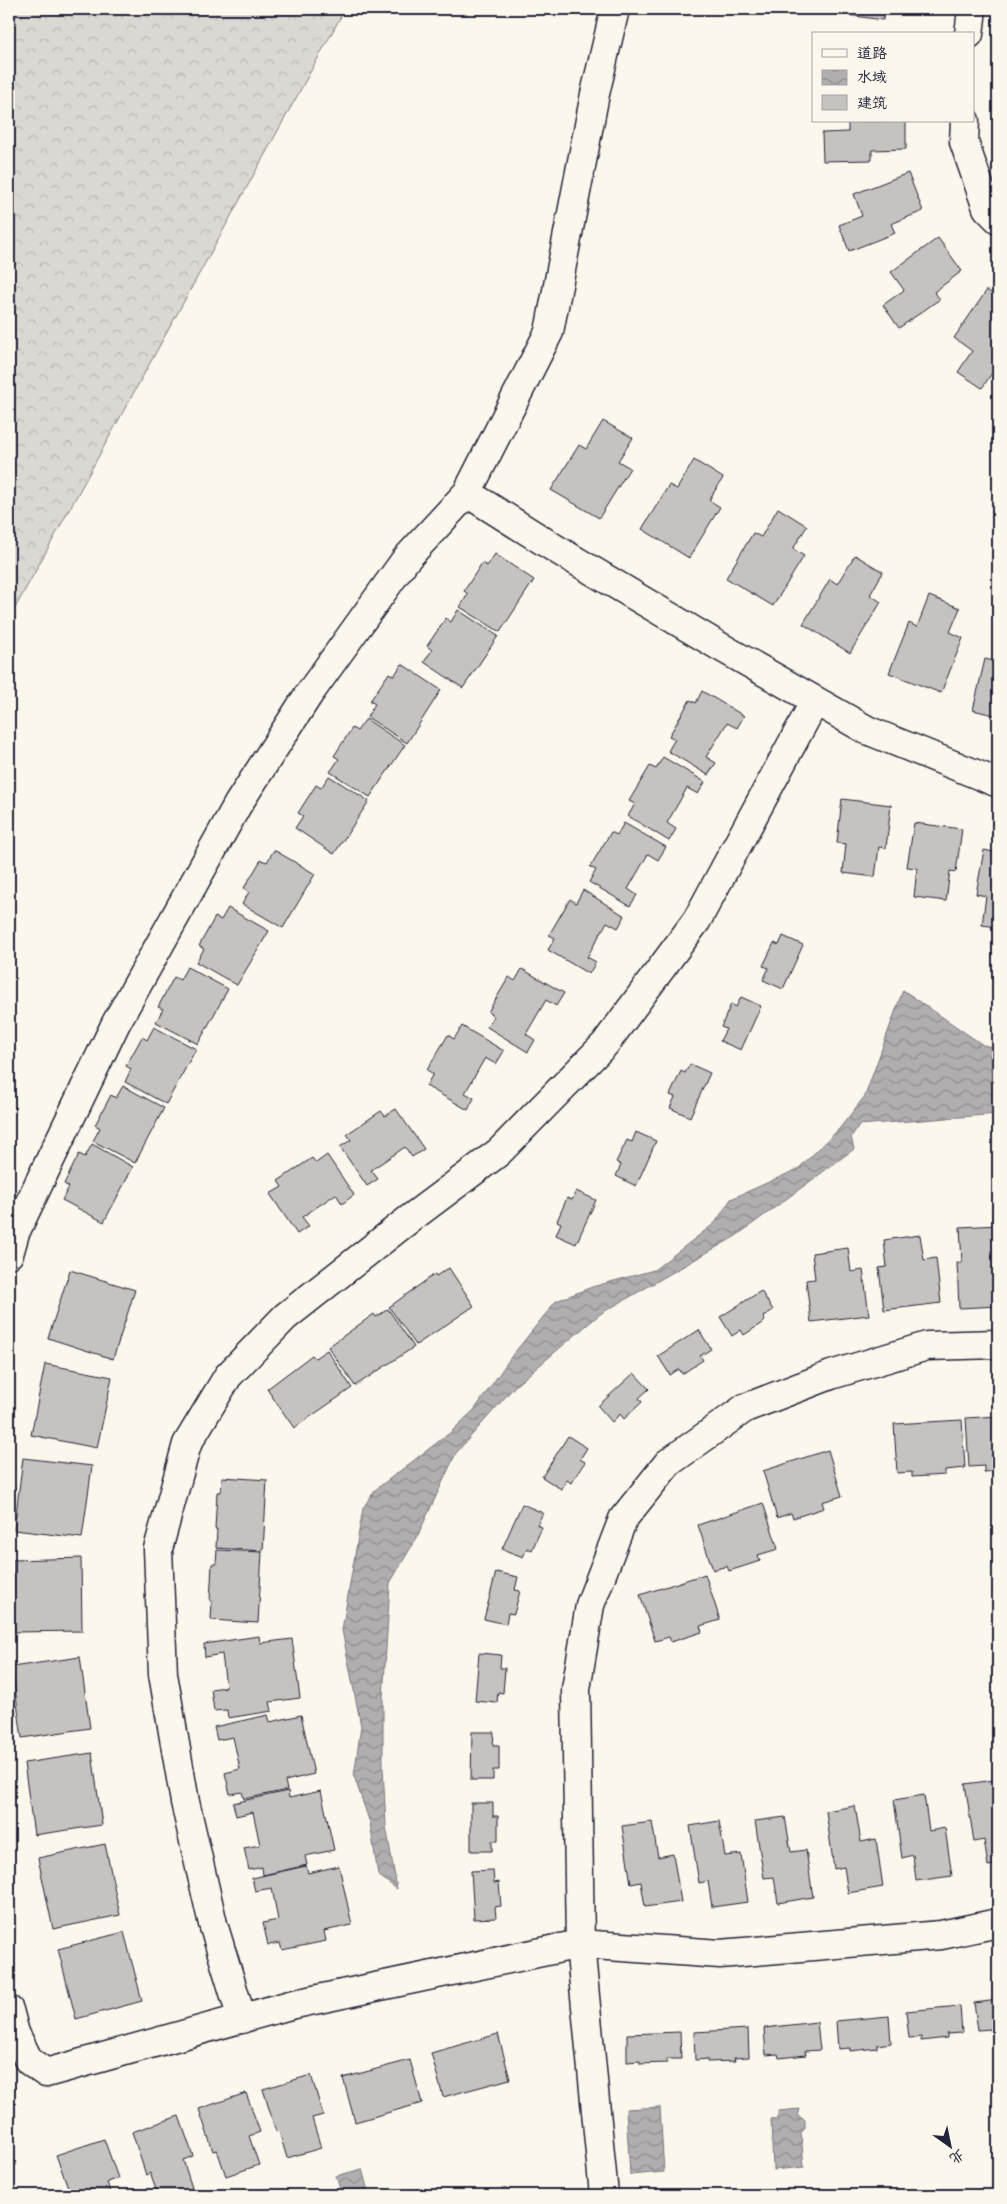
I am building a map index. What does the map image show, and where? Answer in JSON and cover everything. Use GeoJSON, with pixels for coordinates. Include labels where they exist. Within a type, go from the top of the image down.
{"type":"FeatureCollection","features":[{"type":"Feature","properties":{"kind":"street"},"geometry":{"type":"LineString","coordinates":[[9,1254],[15,1233],[116,1023],[238,804],[309,694],[406,558],[467,493],[549,332],[595,94],[615,9]]}},
{"type":"Feature","properties":{"kind":"street"},"geometry":{"type":"LineString","coordinates":[[968,32],[969,14],[972,9]]}},
{"type":"Feature","properties":{"kind":"street"},"geometry":{"type":"LineString","coordinates":[[965,122],[964,142],[987,208],[998,219]]}},
{"type":"Feature","properties":{"kind":"street"},"geometry":{"type":"LineString","coordinates":[[467,493],[556,549],[815,702],[867,730],[998,783]]}},
{"type":"Feature","properties":{"kind":"street"},"geometry":{"type":"LineString","coordinates":[[242,2019],[211,1914],[185,1802],[163,1674],[158,1549],[187,1444],[228,1376],[285,1317],[403,1224],[499,1152],[605,1044],[697,920],[815,702]]}},
{"type":"Feature","properties":{"kind":"street"},"geometry":{"type":"LineString","coordinates":[[604,2195],[580,1944],[576,1689],[590,1605],[623,1520],[668,1463],[745,1408],[831,1375],[927,1346],[998,1344]]}},
{"type":"Feature","properties":{"kind":"street"},"geometry":{"type":"LineString","coordinates":[[9,2010],[15,2033],[29,2061],[46,2073],[290,2005],[580,1944],[720,1954],[941,1935],[998,1924]]}},
{"type":"Feature","properties":{"kind":"green space"},"geometry":{"type":"Polygon","coordinates":[[[9,9],[345,9],[9,619],[9,9]]]}},
{"type":"Feature","properties":{"kind":"water"},"geometry":{"type":"Polygon","coordinates":[[[903,990],[983,1045],[998,1048],[998,1114],[859,1125],[851,1137],[854,1149],[736,1236],[600,1314],[515,1386],[456,1453],[417,1537],[390,1583],[383,1698],[383,1767],[386,1826],[397,1889],[378,1875],[370,1823],[354,1776],[361,1726],[342,1630],[363,1508],[375,1490],[451,1432],[475,1409],[511,1357],[556,1301],[592,1287],[654,1270],[715,1223],[731,1199],[798,1169],[839,1129],[865,1096],[903,990]]]}},
{"type":"Feature","properties":{"kind":"water"},"geometry":{"type":"Polygon","coordinates":[[[660,2107],[664,2172],[630,2175],[626,2109],[660,2107]]]}},
{"type":"Feature","properties":{"kind":"water"},"geometry":{"type":"Polygon","coordinates":[[[800,2109],[798,2116],[805,2120],[805,2128],[801,2133],[804,2167],[773,2170],[771,2119],[778,2118],[778,2111],[800,2109]]]}},
{"type":"Feature","properties":{"kind":"water"},"geometry":{"type":"Polygon","coordinates":[[[362,2169],[369,2195],[342,2195],[336,2176],[362,2169]]]}},
{"type":"Feature","properties":{"kind":"building"},"geometry":{"type":"Polygon","coordinates":[[[834,9],[919,9],[918,15],[884,10],[883,20],[834,13],[834,9]]]}},
{"type":"Feature","properties":{"kind":"building"},"geometry":{"type":"Polygon","coordinates":[[[848,122],[906,122],[906,149],[872,150],[872,160],[823,161],[822,133],[848,132],[848,122]]]}},
{"type":"Feature","properties":{"kind":"building"},"geometry":{"type":"Polygon","coordinates":[[[908,173],[923,211],[891,224],[895,233],[849,251],[839,225],[862,216],[854,194],[908,173]]]}},
{"type":"Feature","properties":{"kind":"building"},"geometry":{"type":"Polygon","coordinates":[[[938,238],[962,271],[934,292],[940,299],[899,328],[883,305],[904,290],[891,272],[938,238]]]}},
{"type":"Feature","properties":{"kind":"building"},"geometry":{"type":"Polygon","coordinates":[[[987,290],[998,298],[998,364],[982,388],[958,372],[972,351],[954,338],[987,290]]]}},
{"type":"Feature","properties":{"kind":"building"},"geometry":{"type":"Polygon","coordinates":[[[603,421],[633,438],[618,461],[630,468],[599,518],[551,490],[579,445],[586,449],[603,421]]]}},
{"type":"Feature","properties":{"kind":"building"},"geometry":{"type":"Polygon","coordinates":[[[694,460],[723,478],[709,500],[720,507],[689,558],[642,529],[669,485],[677,489],[694,460]]]}},
{"type":"Feature","properties":{"kind":"building"},"geometry":{"type":"Polygon","coordinates":[[[778,508],[807,526],[793,549],[804,556],[773,606],[726,578],[753,533],[761,537],[778,508]]]}},
{"type":"Feature","properties":{"kind":"building"},"geometry":{"type":"Polygon","coordinates":[[[495,554],[534,580],[500,632],[460,607],[468,594],[464,591],[482,563],[487,566],[495,554]]]}},
{"type":"Feature","properties":{"kind":"building"},"geometry":{"type":"Polygon","coordinates":[[[855,555],[883,572],[870,595],[881,602],[850,653],[803,624],[830,579],[837,584],[855,555]]]}},
{"type":"Feature","properties":{"kind":"building"},"geometry":{"type":"Polygon","coordinates":[[[929,596],[960,608],[950,632],[963,638],[941,693],[889,673],[909,623],[917,627],[929,596]]]}},
{"type":"Feature","properties":{"kind":"building"},"geometry":{"type":"Polygon","coordinates":[[[458,610],[498,636],[463,688],[424,662],[432,650],[427,646],[446,618],[451,622],[458,610]]]}},
{"type":"Feature","properties":{"kind":"building"},"geometry":{"type":"Polygon","coordinates":[[[998,642],[998,716],[973,710],[985,659],[994,661],[998,642]]]}},
{"type":"Feature","properties":{"kind":"building"},"geometry":{"type":"Polygon","coordinates":[[[402,664],[441,690],[407,743],[367,717],[375,704],[370,701],[389,673],[394,676],[402,664]]]}},
{"type":"Feature","properties":{"kind":"building"},"geometry":{"type":"Polygon","coordinates":[[[702,691],[744,716],[737,728],[727,723],[706,757],[716,763],[708,775],[668,751],[675,739],[669,736],[690,700],[696,703],[702,691]]]}},
{"type":"Feature","properties":{"kind":"building"},"geometry":{"type":"Polygon","coordinates":[[[366,719],[405,745],[370,797],[330,772],[339,759],[334,756],[352,728],[357,731],[366,719]]]}},
{"type":"Feature","properties":{"kind":"building"},"geometry":{"type":"Polygon","coordinates":[[[663,757],[705,782],[698,794],[687,788],[667,823],[676,829],[669,841],[628,816],[635,804],[629,801],[650,766],[656,769],[663,757]]]}},
{"type":"Feature","properties":{"kind":"building"},"geometry":{"type":"Polygon","coordinates":[[[329,776],[369,801],[334,854],[295,828],[303,816],[298,813],[316,785],[321,788],[329,776]]]}},
{"type":"Feature","properties":{"kind":"building"},"geometry":{"type":"Polygon","coordinates":[[[842,799],[891,805],[886,848],[879,847],[875,877],[843,873],[846,844],[837,843],[842,799]]]}},
{"type":"Feature","properties":{"kind":"building"},"geometry":{"type":"Polygon","coordinates":[[[624,823],[666,847],[658,860],[648,854],[628,889],[637,895],[630,906],[589,882],[596,870],[590,867],[611,832],[617,835],[624,823]]]}},
{"type":"Feature","properties":{"kind":"building"},"geometry":{"type":"Polygon","coordinates":[[[914,823],[962,829],[956,872],[950,871],[946,901],[914,897],[917,868],[907,867],[914,823]]]}},
{"type":"Feature","properties":{"kind":"building"},"geometry":{"type":"Polygon","coordinates":[[[274,850],[315,874],[283,928],[242,904],[249,892],[244,888],[261,860],[267,862],[274,850]]]}},
{"type":"Feature","properties":{"kind":"building"},"geometry":{"type":"Polygon","coordinates":[[[984,850],[998,853],[998,927],[982,925],[986,896],[976,894],[984,850]]]}},
{"type":"Feature","properties":{"kind":"building"},"geometry":{"type":"Polygon","coordinates":[[[583,890],[625,916],[618,928],[607,922],[587,957],[596,962],[589,974],[548,950],[555,938],[549,935],[570,899],[576,903],[583,890]]]}},
{"type":"Feature","properties":{"kind":"building"},"geometry":{"type":"Polygon","coordinates":[[[228,908],[269,931],[237,985],[196,962],[204,949],[199,946],[215,917],[221,920],[228,908]]]}},
{"type":"Feature","properties":{"kind":"building"},"geometry":{"type":"Polygon","coordinates":[[[783,936],[803,945],[783,989],[763,980],[769,968],[763,966],[774,943],[779,945],[783,936]]]}},
{"type":"Feature","properties":{"kind":"building"},"geometry":{"type":"Polygon","coordinates":[[[187,967],[228,989],[198,1044],[156,1022],[163,1009],[158,1007],[174,977],[180,980],[187,967]]]}},
{"type":"Feature","properties":{"kind":"building"},"geometry":{"type":"Polygon","coordinates":[[[522,969],[564,993],[556,1006],[546,1000],[526,1034],[535,1040],[528,1052],[487,1027],[494,1016],[488,1012],[509,977],[515,981],[522,969]]]}},
{"type":"Feature","properties":{"kind":"building"},"geometry":{"type":"Polygon","coordinates":[[[741,997],[761,1006],[741,1050],[720,1041],[726,1029],[721,1027],[731,1004],[736,1007],[741,997]]]}},
{"type":"Feature","properties":{"kind":"building"},"geometry":{"type":"Polygon","coordinates":[[[462,1026],[504,1051],[496,1064],[485,1058],[465,1093],[474,1098],[468,1110],[426,1086],[433,1074],[427,1070],[448,1035],[454,1039],[462,1026]]]}},
{"type":"Feature","properties":{"kind":"building"},"geometry":{"type":"Polygon","coordinates":[[[154,1027],[196,1049],[166,1104],[125,1082],[131,1069],[126,1066],[142,1037],[147,1040],[154,1027]]]}},
{"type":"Feature","properties":{"kind":"building"},"geometry":{"type":"Polygon","coordinates":[[[690,1064],[710,1073],[690,1117],[670,1108],[675,1097],[670,1095],[681,1071],[685,1073],[690,1064]]]}},
{"type":"Feature","properties":{"kind":"building"},"geometry":{"type":"Polygon","coordinates":[[[123,1086],[164,1108],[135,1163],[93,1141],[100,1128],[95,1125],[111,1095],[116,1098],[123,1086]]]}},
{"type":"Feature","properties":{"kind":"building"},"geometry":{"type":"Polygon","coordinates":[[[396,1109],[424,1149],[412,1157],[405,1147],[371,1170],[378,1179],[367,1186],[340,1147],[351,1140],[347,1134],[381,1111],[385,1116],[396,1109]]]}},
{"type":"Feature","properties":{"kind":"building"},"geometry":{"type":"Polygon","coordinates":[[[636,1132],[656,1141],[636,1186],[616,1176],[621,1165],[616,1162],[627,1140],[632,1142],[636,1132]]]}},
{"type":"Feature","properties":{"kind":"building"},"geometry":{"type":"Polygon","coordinates":[[[92,1144],[133,1167],[104,1222],[62,1200],[69,1187],[64,1184],[79,1154],[85,1157],[92,1144]]]}},
{"type":"Feature","properties":{"kind":"building"},"geometry":{"type":"Polygon","coordinates":[[[327,1155],[354,1195],[342,1204],[336,1194],[302,1217],[309,1226],[297,1234],[270,1194],[282,1187],[278,1181],[312,1158],[316,1163],[327,1155]]]}},
{"type":"Feature","properties":{"kind":"building"},"geometry":{"type":"Polygon","coordinates":[[[576,1191],[596,1200],[576,1244],[556,1235],[561,1223],[557,1221],[567,1198],[572,1200],[576,1191]]]}},
{"type":"Feature","properties":{"kind":"building"},"geometry":{"type":"Polygon","coordinates":[[[998,1225],[998,1306],[959,1308],[957,1263],[962,1263],[960,1227],[998,1225]]]}},
{"type":"Feature","properties":{"kind":"building"},"geometry":{"type":"Polygon","coordinates":[[[920,1235],[924,1260],[936,1258],[941,1303],[884,1310],[879,1268],[887,1267],[884,1240],[920,1235]]]}},
{"type":"Feature","properties":{"kind":"building"},"geometry":{"type":"Polygon","coordinates":[[[848,1248],[851,1272],[863,1270],[869,1315],[811,1322],[806,1280],[815,1279],[812,1253],[848,1248]]]}},
{"type":"Feature","properties":{"kind":"building"},"geometry":{"type":"Polygon","coordinates":[[[449,1268],[474,1306],[416,1345],[389,1307],[435,1274],[436,1276],[449,1268]]]}},
{"type":"Feature","properties":{"kind":"building"},"geometry":{"type":"Polygon","coordinates":[[[70,1270],[135,1290],[113,1359],[48,1338],[70,1270]]]}},
{"type":"Feature","properties":{"kind":"building"},"geometry":{"type":"Polygon","coordinates":[[[761,1291],[773,1310],[763,1317],[765,1321],[744,1335],[741,1330],[732,1336],[720,1317],[761,1291]]]}},
{"type":"Feature","properties":{"kind":"building"},"geometry":{"type":"Polygon","coordinates":[[[388,1309],[414,1347],[355,1386],[328,1347],[374,1314],[376,1317],[388,1309]]]}},
{"type":"Feature","properties":{"kind":"building"},"geometry":{"type":"Polygon","coordinates":[[[699,1330],[711,1349],[700,1356],[703,1360],[682,1374],[679,1369],[670,1375],[658,1356],[699,1330]]]}},
{"type":"Feature","properties":{"kind":"building"},"geometry":{"type":"Polygon","coordinates":[[[327,1350],[352,1388],[294,1428],[267,1389],[312,1355],[315,1358],[327,1350]]]}},
{"type":"Feature","properties":{"kind":"building"},"geometry":{"type":"Polygon","coordinates":[[[45,1364],[112,1377],[97,1448],[31,1435],[45,1364]]]}},
{"type":"Feature","properties":{"kind":"building"},"geometry":{"type":"Polygon","coordinates":[[[634,1373],[649,1389],[639,1398],[642,1402],[624,1419],[620,1414],[612,1422],[598,1406],[634,1373]]]}},
{"type":"Feature","properties":{"kind":"building"},"geometry":{"type":"Polygon","coordinates":[[[998,1416],[998,1471],[984,1472],[984,1466],[969,1467],[966,1418],[998,1416]]]}},
{"type":"Feature","properties":{"kind":"building"},"geometry":{"type":"Polygon","coordinates":[[[962,1420],[965,1468],[945,1470],[945,1475],[912,1477],[912,1472],[897,1473],[894,1424],[962,1420]]]}},
{"type":"Feature","properties":{"kind":"building"},"geometry":{"type":"Polygon","coordinates":[[[568,1436],[587,1448],[580,1459],[585,1462],[571,1483],[567,1480],[561,1489],[542,1477],[568,1436]]]}},
{"type":"Feature","properties":{"kind":"building"},"geometry":{"type":"Polygon","coordinates":[[[828,1450],[842,1496],[822,1502],[824,1508],[793,1518],[791,1513],[777,1518],[763,1471],[828,1450]]]}},
{"type":"Feature","properties":{"kind":"building"},"geometry":{"type":"Polygon","coordinates":[[[23,1458],[92,1466],[82,1538],[14,1530],[23,1458]]]}},
{"type":"Feature","properties":{"kind":"building"},"geometry":{"type":"Polygon","coordinates":[[[222,1477],[267,1480],[263,1551],[216,1548],[217,1492],[221,1492],[222,1477]]]}},
{"type":"Feature","properties":{"kind":"building"},"geometry":{"type":"Polygon","coordinates":[[[763,1503],[778,1549],[758,1555],[760,1561],[729,1571],[727,1566],[713,1570],[698,1525],[763,1503]]]}},
{"type":"Feature","properties":{"kind":"building"},"geometry":{"type":"Polygon","coordinates":[[[522,1504],[543,1513],[537,1525],[542,1527],[532,1550],[527,1548],[523,1557],[502,1549],[522,1504]]]}},
{"type":"Feature","properties":{"kind":"building"},"geometry":{"type":"Polygon","coordinates":[[[217,1550],[262,1552],[258,1623],[211,1620],[212,1564],[216,1564],[217,1550]]]}},
{"type":"Feature","properties":{"kind":"building"},"geometry":{"type":"Polygon","coordinates":[[[81,1558],[82,1631],[14,1632],[13,1560],[81,1558]]]}},
{"type":"Feature","properties":{"kind":"building"},"geometry":{"type":"Polygon","coordinates":[[[496,1572],[518,1577],[515,1590],[520,1591],[514,1614],[508,1613],[506,1624],[484,1619],[496,1572]]]}},
{"type":"Feature","properties":{"kind":"building"},"geometry":{"type":"Polygon","coordinates":[[[705,1574],[720,1620],[700,1626],[702,1632],[671,1642],[669,1637],[655,1641],[640,1595],[705,1574]]]}},
{"type":"Feature","properties":{"kind":"building"},"geometry":{"type":"Polygon","coordinates":[[[259,1636],[260,1643],[292,1639],[300,1698],[270,1702],[272,1711],[228,1718],[227,1710],[214,1711],[211,1689],[226,1687],[222,1654],[205,1657],[204,1644],[259,1636]]]}},
{"type":"Feature","properties":{"kind":"building"},"geometry":{"type":"Polygon","coordinates":[[[479,1653],[501,1655],[500,1668],[505,1668],[503,1693],[498,1692],[497,1703],[475,1701],[479,1653]]]}},
{"type":"Feature","properties":{"kind":"building"},"geometry":{"type":"Polygon","coordinates":[[[80,1657],[90,1728],[22,1738],[12,1667],[80,1657]]]}},
{"type":"Feature","properties":{"kind":"building"},"geometry":{"type":"Polygon","coordinates":[[[268,1715],[270,1722],[301,1715],[314,1774],[285,1781],[287,1790],[244,1799],[242,1792],[230,1794],[225,1773],[240,1769],[233,1737],[217,1740],[214,1727],[268,1715]]]}},
{"type":"Feature","properties":{"kind":"building"},"geometry":{"type":"Polygon","coordinates":[[[472,1732],[494,1732],[493,1745],[499,1745],[499,1770],[493,1770],[493,1780],[471,1780],[472,1732]]]}},
{"type":"Feature","properties":{"kind":"building"},"geometry":{"type":"Polygon","coordinates":[[[92,1753],[102,1825],[34,1835],[24,1763],[92,1753]]]}},
{"type":"Feature","properties":{"kind":"building"},"geometry":{"type":"Polygon","coordinates":[[[995,1780],[998,1802],[998,1864],[988,1866],[984,1840],[974,1842],[965,1784],[995,1780]]]}},
{"type":"Feature","properties":{"kind":"building"},"geometry":{"type":"Polygon","coordinates":[[[288,1791],[289,1798],[321,1791],[334,1850],[305,1856],[307,1865],[263,1875],[262,1867],[249,1870],[244,1848],[260,1845],[253,1812],[236,1816],[233,1803],[288,1791]]]}},
{"type":"Feature","properties":{"kind":"building"},"geometry":{"type":"Polygon","coordinates":[[[924,1795],[929,1831],[945,1828],[952,1876],[916,1881],[913,1855],[902,1858],[894,1800],[924,1795]]]}},
{"type":"Feature","properties":{"kind":"building"},"geometry":{"type":"Polygon","coordinates":[[[471,1803],[493,1803],[493,1816],[498,1816],[498,1841],[492,1841],[492,1851],[471,1851],[471,1803]]]}},
{"type":"Feature","properties":{"kind":"building"},"geometry":{"type":"Polygon","coordinates":[[[855,1806],[861,1842],[876,1839],[883,1887],[848,1893],[844,1867],[834,1869],[826,1811],[855,1806]]]}},
{"type":"Feature","properties":{"kind":"building"},"geometry":{"type":"Polygon","coordinates":[[[785,1817],[791,1852],[806,1850],[813,1897],[778,1903],[774,1877],[764,1878],[755,1821],[785,1817]]]}},
{"type":"Feature","properties":{"kind":"building"},"geometry":{"type":"Polygon","coordinates":[[[719,1821],[725,1856],[741,1854],[748,1902],[712,1907],[708,1881],[699,1883],[690,1826],[719,1821]]]}},
{"type":"Feature","properties":{"kind":"building"},"geometry":{"type":"Polygon","coordinates":[[[652,1822],[658,1857],[673,1854],[681,1902],[645,1907],[641,1882],[631,1884],[622,1826],[652,1822]]]}},
{"type":"Feature","properties":{"kind":"building"},"geometry":{"type":"Polygon","coordinates":[[[105,1844],[120,1915],[53,1929],[38,1858],[105,1844]]]}},
{"type":"Feature","properties":{"kind":"building"},"geometry":{"type":"Polygon","coordinates":[[[306,1866],[308,1873],[339,1866],[352,1925],[324,1931],[326,1941],[282,1950],[280,1943],[268,1945],[263,1923],[278,1920],[272,1888],[255,1891],[252,1878],[306,1866]]]}},
{"type":"Feature","properties":{"kind":"building"},"geometry":{"type":"Polygon","coordinates":[[[493,1870],[494,1883],[499,1882],[501,1906],[495,1907],[496,1918],[474,1919],[471,1871],[493,1870]]]}},
{"type":"Feature","properties":{"kind":"building"},"geometry":{"type":"Polygon","coordinates":[[[124,1932],[142,2001],[76,2019],[58,1949],[124,1932]]]}},
{"type":"Feature","properties":{"kind":"building"},"geometry":{"type":"Polygon","coordinates":[[[998,2000],[998,2031],[991,2032],[990,2029],[978,2030],[974,2003],[998,2000]]]}},
{"type":"Feature","properties":{"kind":"building"},"geometry":{"type":"Polygon","coordinates":[[[960,2006],[962,2033],[947,2034],[947,2038],[921,2041],[921,2037],[909,2038],[906,2011],[960,2006]]]}},
{"type":"Feature","properties":{"kind":"building"},"geometry":{"type":"Polygon","coordinates":[[[889,2016],[891,2043],[877,2045],[877,2048],[850,2051],[850,2048],[838,2049],[836,2021],[889,2016]]]}},
{"type":"Feature","properties":{"kind":"building"},"geometry":{"type":"Polygon","coordinates":[[[817,2022],[820,2050],[805,2051],[806,2055],[779,2058],[778,2054],[766,2055],[764,2028],[817,2022]]]}},
{"type":"Feature","properties":{"kind":"building"},"geometry":{"type":"Polygon","coordinates":[[[748,2029],[749,2057],[734,2058],[735,2061],[707,2062],[707,2059],[695,2060],[694,2032],[748,2029]]]}},
{"type":"Feature","properties":{"kind":"building"},"geometry":{"type":"Polygon","coordinates":[[[680,2032],[681,2059],[667,2059],[667,2063],[640,2064],[640,2061],[627,2062],[627,2034],[680,2032]]]}},
{"type":"Feature","properties":{"kind":"building"},"geometry":{"type":"Polygon","coordinates":[[[498,2034],[510,2079],[443,2097],[431,2053],[498,2034]]]}},
{"type":"Feature","properties":{"kind":"building"},"geometry":{"type":"Polygon","coordinates":[[[410,2060],[422,2103],[355,2122],[343,2078],[410,2060]]]}},
{"type":"Feature","properties":{"kind":"building"},"geometry":{"type":"Polygon","coordinates":[[[311,2075],[323,2115],[312,2118],[321,2148],[287,2158],[279,2131],[276,2132],[263,2089],[311,2075]]]}},
{"type":"Feature","properties":{"kind":"building"},"geometry":{"type":"Polygon","coordinates":[[[246,2093],[260,2132],[249,2136],[259,2165],[226,2176],[217,2150],[213,2151],[199,2109],[246,2093]]]}},
{"type":"Feature","properties":{"kind":"building"},"geometry":{"type":"Polygon","coordinates":[[[179,2116],[193,2156],[183,2160],[192,2188],[172,2195],[158,2195],[150,2173],[146,2175],[132,2132],[179,2116]]]}},
{"type":"Feature","properties":{"kind":"building"},"geometry":{"type":"Polygon","coordinates":[[[104,2139],[118,2178],[107,2182],[111,2195],[71,2195],[56,2155],[104,2139]]]}}]}
